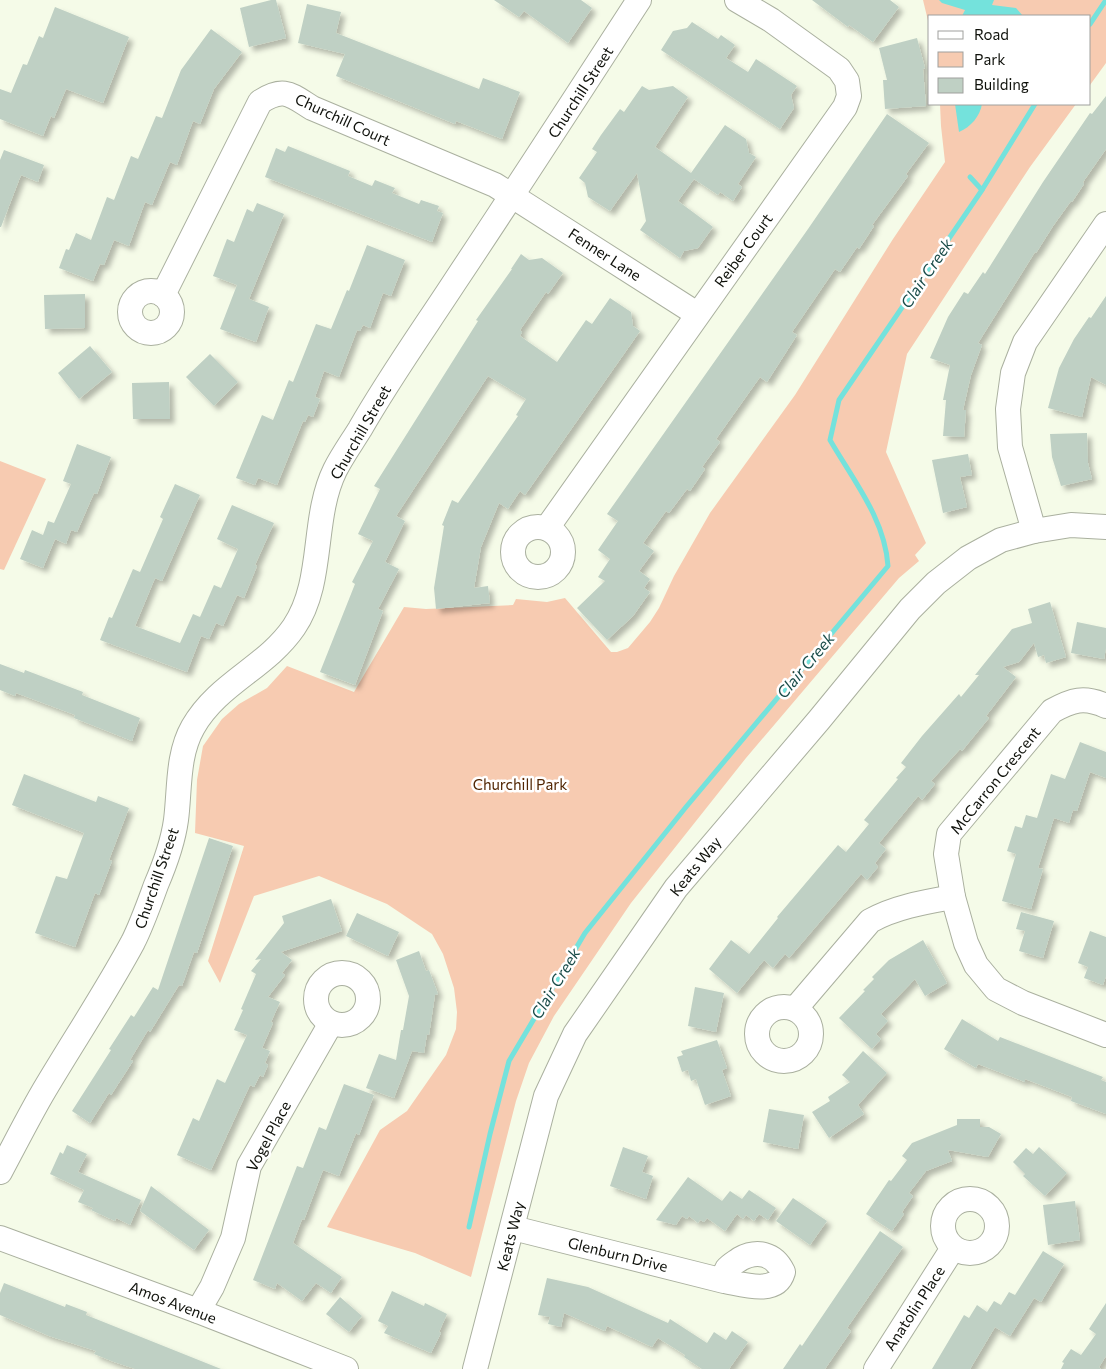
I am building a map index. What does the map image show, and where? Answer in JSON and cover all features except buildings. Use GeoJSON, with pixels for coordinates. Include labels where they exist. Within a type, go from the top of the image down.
{"type":"FeatureCollection","features":[{"type":"Feature","properties":{"kind":"street","name":"Churchill Street"},"geometry":{"type":"LineString","coordinates":[[0,1172],[39,1098],[134,938],[157,884],[171,844],[179,798],[179,776],[184,752],[194,726],[206,708],[223,690],[274,651],[296,625],[309,593],[322,504],[334,472],[376,401],[513,195],[639,0]]}},
{"type":"Feature","properties":{"kind":"street","name":"Reiber Court"},"geometry":{"type":"LineString","coordinates":[[547,528],[845,107],[849,96],[847,81],[838,69],[771,20],[737,0]]}},
{"type":"Feature","properties":{"kind":"street","name":"Churchill Court"},"geometry":{"type":"LineString","coordinates":[[163,295],[260,102],[272,94],[288,93],[312,108],[488,181],[513,195]]}},
{"type":"Feature","properties":{"kind":"street","name":"Fenner Lane"},"geometry":{"type":"LineString","coordinates":[[513,195],[697,314]]}},
{"type":"Feature","properties":{"kind":"street"},"geometry":{"type":"LineString","coordinates":[[1034,531],[1010,448],[1008,409],[1013,373],[1025,342],[1106,224]]}},
{"type":"Feature","properties":{"kind":"street","name":"Keats Way"},"geometry":{"type":"LineString","coordinates":[[475,1369],[546,1096],[575,1034],[676,888],[910,609],[936,583],[968,558],[1002,540],[1034,531],[1071,525],[1106,527]]}},
{"type":"Feature","properties":{"kind":"street","name":"McCarron Crescent"},"geometry":{"type":"LineString","coordinates":[[1106,706],[1081,699],[1065,703],[1052,711],[949,834],[946,854],[953,897],[966,943],[976,965],[996,988],[1023,1003],[1106,1035]]}},
{"type":"Feature","properties":{"kind":"street"},"geometry":{"type":"LineString","coordinates":[[795,1009],[870,921],[884,913],[932,900],[953,897]]}},
{"type":"Feature","properties":{"kind":"street","name":"Vogel Place"},"geometry":{"type":"LineString","coordinates":[[198,1311],[212,1287],[234,1238],[249,1166],[331,1023]]}},
{"type":"Feature","properties":{"kind":"street","name":"Glenburn Drive"},"geometry":{"type":"LineString","coordinates":[[512,1228],[724,1281]]}},
{"type":"Feature","properties":{"kind":"street","name":"Amos Avenue"},"geometry":{"type":"LineString","coordinates":[[0,1238],[198,1311],[346,1369]]}},
{"type":"Feature","properties":{"kind":"street","name":"Anatolin Place"},"geometry":{"type":"LineString","coordinates":[[876,1369],[953,1248]]}},
{"type":"Feature","properties":{"kind":"green space"},"geometry":{"type":"Polygon","coordinates":[[[923,0],[1106,0],[1106,63],[1091,84],[1091,15],[928,15],[928,21],[923,0]]]}},
{"type":"Feature","properties":{"kind":"green space","name":"Churchill Park"},"geometry":{"type":"Polygon","coordinates":[[[940,105],[1075,105],[1030,167],[907,354],[886,452],[926,543],[915,555],[919,561],[899,578],[746,758],[631,903],[554,1016],[529,1063],[516,1101],[471,1277],[415,1253],[327,1227],[380,1130],[407,1111],[446,1055],[456,1029],[457,1012],[454,988],[443,954],[432,934],[387,904],[319,876],[254,896],[220,983],[208,961],[244,846],[195,833],[197,780],[203,746],[222,719],[239,704],[267,688],[287,666],[354,692],[404,607],[426,609],[513,605],[516,599],[547,602],[565,598],[611,652],[628,648],[659,608],[674,576],[710,513],[795,395],[893,239],[945,162],[940,105]]]}},
{"type":"Feature","properties":{"kind":"green space"},"geometry":{"type":"Polygon","coordinates":[[[0,461],[46,479],[4,570],[0,569],[0,461]]]}},
{"type":"Feature","properties":{"kind":"water"},"geometry":{"type":"Polygon","coordinates":[[[939,0],[994,0],[992,5],[1016,8],[1022,15],[962,15],[965,10],[942,3],[939,0]]]}},
{"type":"Feature","properties":{"kind":"water"},"geometry":{"type":"Polygon","coordinates":[[[955,105],[982,105],[974,121],[959,132],[955,105]]]}},
{"type":"Feature","properties":{"kind":"waterway","name":"Clair Creek"},"geometry":{"type":"LineString","coordinates":[[1091,22],[1106,0]]}},
{"type":"Feature","properties":{"kind":"waterway","name":"Clair Creek"},"geometry":{"type":"LineString","coordinates":[[469,1227],[509,1061],[585,933],[686,807],[888,566],[886,549],[874,516],[858,485],[830,440],[839,400],[982,190],[1034,105]]}},
{"type":"Feature","properties":{"kind":"waterway"},"geometry":{"type":"LineString","coordinates":[[970,177],[982,190]]}}]}
